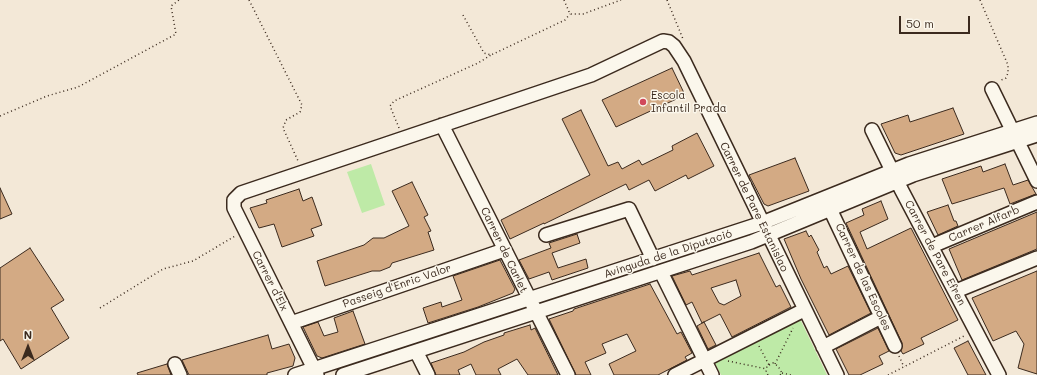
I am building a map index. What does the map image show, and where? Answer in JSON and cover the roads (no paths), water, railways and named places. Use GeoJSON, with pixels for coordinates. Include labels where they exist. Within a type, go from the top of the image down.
{"type":"FeatureCollection","features":[{"type":"Feature","properties":{"kind":"street","name":"Carrer de Pare Estanislao"},"geometry":{"type":"LineString","coordinates":[[442,125],[591,75],[663,42],[669,42],[684,61],[837,375]]}},
{"type":"Feature","properties":{"kind":"street"},"geometry":{"type":"LineString","coordinates":[[992,89],[1037,181]]}},
{"type":"Feature","properties":{"kind":"street","name":"Avinguda de la Diputació"},"geometry":{"type":"LineString","coordinates":[[295,375],[316,372],[528,299],[762,223],[895,175],[1014,136],[1037,123]]}},
{"type":"Feature","properties":{"kind":"street","name":"Carrer d'Elx"},"geometry":{"type":"LineString","coordinates":[[316,372],[244,230],[234,208],[234,200],[241,193],[442,125]]}},
{"type":"Feature","properties":{"kind":"street","name":"Carrer de Carlet"},"geometry":{"type":"LineString","coordinates":[[442,125],[528,299],[568,375]]}},
{"type":"Feature","properties":{"kind":"street","name":"Carrer de Pare Efren"},"geometry":{"type":"LineString","coordinates":[[872,130],[999,375]]}},
{"type":"Feature","properties":{"kind":"street","name":"Avinguda de la Diputació"},"geometry":{"type":"LineString","coordinates":[[1014,136],[1037,135]]}},
{"type":"Feature","properties":{"kind":"street","name":"Avinguda de la Diputació"},"geometry":{"type":"LineString","coordinates":[[343,375],[768,236],[830,209],[895,175]]}},
{"type":"Feature","properties":{"kind":"street","name":"Carrer Alfarb"},"geometry":{"type":"LineString","coordinates":[[932,246],[1037,202]]}},
{"type":"Feature","properties":{"kind":"street"},"geometry":{"type":"LineString","coordinates":[[546,234],[629,209],[653,259]]}},
{"type":"Feature","properties":{"kind":"street","name":"Carrer de las Escoles"},"geometry":{"type":"LineString","coordinates":[[830,209],[895,346]]}},
{"type":"Feature","properties":{"kind":"street","name":"Passeig d'Enric Valor"},"geometry":{"type":"LineString","coordinates":[[291,322],[504,250]]}},
{"type":"Feature","properties":{"kind":"street"},"geometry":{"type":"LineString","coordinates":[[956,291],[1037,258]]}},
{"type":"Feature","properties":{"kind":"street"},"geometry":{"type":"LineString","coordinates":[[660,272],[709,358],[712,375]]}},
{"type":"Feature","properties":{"kind":"street"},"geometry":{"type":"LineString","coordinates":[[675,375],[804,310]]}},
{"type":"Feature","properties":{"kind":"street"},"geometry":{"type":"LineString","coordinates":[[823,347],[882,318]]}},
{"type":"Feature","properties":{"kind":"street"},"geometry":{"type":"LineString","coordinates":[[416,351],[428,375]]}},
{"type":"Feature","properties":{"kind":"place","name":"Escola Infantil Prada"},"geometry":{"type":"Point","coordinates":[643,102]}}]}
